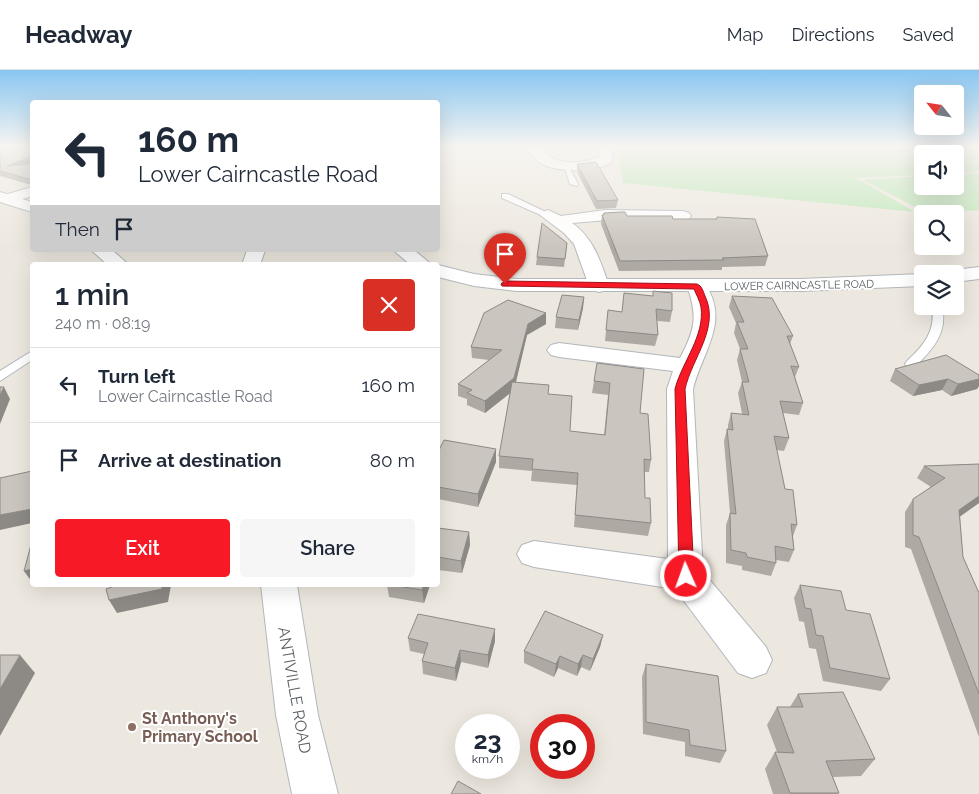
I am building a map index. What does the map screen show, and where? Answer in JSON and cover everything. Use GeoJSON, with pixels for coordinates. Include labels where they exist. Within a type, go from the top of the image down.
{"type":"FeatureCollection","features":[{"type":"Feature","properties":{"kind":"street"},"geometry":{"type":"LineString","coordinates":[[3,198],[30,191]]}},
{"type":"Feature","properties":{"kind":"street"},"geometry":{"type":"LineString","coordinates":[[3,198],[30,206]]}},
{"type":"Feature","properties":{"kind":"street"},"geometry":{"type":"LineString","coordinates":[[552,218],[605,214],[683,216]]}},
{"type":"Feature","properties":{"kind":"street"},"geometry":{"type":"LineString","coordinates":[[552,218],[577,234],[583,241],[599,286]]}},
{"type":"Feature","properties":{"kind":"street"},"geometry":{"type":"LineString","coordinates":[[103,252],[116,262]]}},
{"type":"Feature","properties":{"kind":"street"},"geometry":{"type":"LineString","coordinates":[[405,252],[419,262]]}},
{"type":"Feature","properties":{"kind":"street","name":"LOWER CAIRNCASTLE ROAD"},"geometry":{"type":"LineString","coordinates":[[440,272],[494,283],[599,286],[856,284],[914,280]]}},
{"type":"Feature","properties":{"kind":"street"},"geometry":{"type":"LineString","coordinates":[[964,275],[979,273]]}},
{"type":"Feature","properties":{"kind":"street"},"geometry":{"type":"LineString","coordinates":[[697,286],[704,301],[706,314],[698,349],[688,366],[680,389],[686,576],[752,660]]}},
{"type":"Feature","properties":{"kind":"street"},"geometry":{"type":"LineString","coordinates":[[558,350],[688,366]]}},
{"type":"Feature","properties":{"kind":"street"},"geometry":{"type":"LineString","coordinates":[[534,554],[686,576]]}},
{"type":"Feature","properties":{"kind":"street","name":"ANTIVILLE ROAD"},"geometry":{"type":"LineString","coordinates":[[279,587],[296,715],[315,794]]}},
{"type":"Feature","properties":{"kind":"lane"},"geometry":{"type":"LineString","coordinates":[[505,196],[552,218]]}},
{"type":"Feature","properties":{"kind":"lane"},"geometry":{"type":"LineString","coordinates":[[911,364],[933,342],[939,315]]}},
{"type":"Feature","properties":{"kind":"lane"},"geometry":{"type":"LineString","coordinates":[[0,377],[30,356]]}},
{"type":"Feature","properties":{"kind":"green space"},"geometry":{"type":"Polygon","coordinates":[[[623,181],[861,181],[914,212],[623,183],[623,181]]]}},
{"type":"Feature","properties":{"kind":"green space"},"geometry":{"type":"Polygon","coordinates":[[[865,181],[914,181],[914,195],[964,195],[964,181],[979,181],[979,210],[964,211],[964,205],[914,206],[865,181]]]}},
{"type":"Feature","properties":{"kind":"building"},"geometry":{"type":"Polygon","coordinates":[[[586,181],[607,181],[618,200],[597,201],[586,181]]]}},
{"type":"Feature","properties":{"kind":"building"},"geometry":{"type":"Polygon","coordinates":[[[625,212],[627,216],[672,216],[673,219],[717,219],[717,217],[755,219],[768,256],[722,258],[724,260],[620,261],[602,215],[604,213],[625,212]]]}},
{"type":"Feature","properties":{"kind":"building"},"geometry":{"type":"Polygon","coordinates":[[[542,223],[567,243],[565,259],[537,257],[542,223]]]}},
{"type":"Feature","properties":{"kind":"building"},"geometry":{"type":"Polygon","coordinates":[[[653,291],[672,293],[672,311],[656,309],[658,335],[606,330],[608,310],[622,312],[624,293],[653,296],[653,291]]]}},
{"type":"Feature","properties":{"kind":"building"},"geometry":{"type":"Polygon","coordinates":[[[562,295],[584,297],[579,320],[556,317],[562,295]]]}},
{"type":"Feature","properties":{"kind":"building"},"geometry":{"type":"Polygon","coordinates":[[[732,296],[772,298],[793,336],[787,336],[799,367],[791,366],[803,403],[780,401],[789,438],[774,436],[785,489],[793,490],[797,525],[791,524],[794,550],[775,546],[776,563],[747,557],[746,553],[731,550],[730,513],[736,514],[727,429],[733,430],[731,413],[749,415],[742,382],[749,382],[740,349],[748,349],[737,322],[744,322],[732,296]]]}},
{"type":"Feature","properties":{"kind":"building"},"geometry":{"type":"Polygon","coordinates":[[[508,300],[546,313],[528,324],[514,378],[485,401],[467,393],[472,390],[458,384],[502,350],[471,347],[484,313],[508,300]]]}},
{"type":"Feature","properties":{"kind":"building"},"geometry":{"type":"Polygon","coordinates":[[[946,355],[979,375],[979,379],[958,384],[948,379],[919,385],[895,369],[946,355]]]}},
{"type":"Feature","properties":{"kind":"building"},"geometry":{"type":"Polygon","coordinates":[[[597,363],[644,369],[640,413],[648,414],[651,460],[644,459],[645,498],[650,498],[651,523],[575,515],[578,473],[532,469],[533,459],[499,456],[512,382],[549,385],[548,394],[572,396],[570,431],[605,435],[610,383],[594,381],[597,363]]]}},
{"type":"Feature","properties":{"kind":"building"},"geometry":{"type":"Polygon","coordinates":[[[0,387],[4,387],[0,395],[0,387]]]}},
{"type":"Feature","properties":{"kind":"building"},"geometry":{"type":"Polygon","coordinates":[[[444,440],[496,449],[478,494],[440,487],[440,448],[444,440]]]}},
{"type":"Feature","properties":{"kind":"building"},"geometry":{"type":"Polygon","coordinates":[[[979,464],[979,496],[959,510],[963,557],[979,593],[979,694],[919,537],[913,535],[913,499],[945,478],[924,466],[979,464]]]}},
{"type":"Feature","properties":{"kind":"building"},"geometry":{"type":"Polygon","coordinates":[[[30,471],[30,509],[0,515],[0,478],[30,471]]]}},
{"type":"Feature","properties":{"kind":"building"},"geometry":{"type":"Polygon","coordinates":[[[440,528],[469,532],[461,561],[440,557],[440,528]]]}},
{"type":"Feature","properties":{"kind":"building"},"geometry":{"type":"Polygon","coordinates":[[[30,548],[30,570],[24,571],[30,548]]]}},
{"type":"Feature","properties":{"kind":"building"},"geometry":{"type":"Polygon","coordinates":[[[800,585],[841,591],[846,610],[870,614],[890,679],[830,668],[823,636],[816,635],[811,609],[805,608],[800,585]]]}},
{"type":"Feature","properties":{"kind":"building"},"geometry":{"type":"Polygon","coordinates":[[[112,587],[162,587],[162,589],[109,600],[106,589],[112,587]]]}},
{"type":"Feature","properties":{"kind":"building"},"geometry":{"type":"Polygon","coordinates":[[[403,587],[423,587],[422,590],[403,587]]]}},
{"type":"Feature","properties":{"kind":"building"},"geometry":{"type":"Polygon","coordinates":[[[545,611],[603,635],[593,659],[583,655],[578,664],[560,656],[556,664],[524,651],[545,611]]]}},
{"type":"Feature","properties":{"kind":"building"},"geometry":{"type":"Polygon","coordinates":[[[418,614],[495,629],[488,655],[460,650],[455,668],[422,661],[428,643],[408,638],[418,614]]]}},
{"type":"Feature","properties":{"kind":"building"},"geometry":{"type":"Polygon","coordinates":[[[0,655],[20,655],[0,689],[0,655]]]}},
{"type":"Feature","properties":{"kind":"building"},"geometry":{"type":"Polygon","coordinates":[[[646,664],[718,676],[726,751],[690,745],[689,730],[646,722],[646,664]]]}},
{"type":"Feature","properties":{"kind":"building"},"geometry":{"type":"Polygon","coordinates":[[[843,692],[875,759],[826,761],[839,793],[790,793],[775,752],[794,753],[777,707],[803,707],[798,694],[843,692]]]}},
{"type":"Feature","properties":{"kind":"building"},"geometry":{"type":"Polygon","coordinates":[[[458,781],[481,794],[451,794],[458,781]]]}},
{"type":"Feature","properties":{"kind":"place","name":"St Anthony's Primary School"},"geometry":{"type":"Point","coordinates":[132,727]}},
{"type":"Feature","properties":{"kind":"route"},"geometry":{"type":"LineString","coordinates":[[505,284],[697,286],[706,306],[706,314],[698,349],[688,366],[680,389],[686,576]]}}]}
